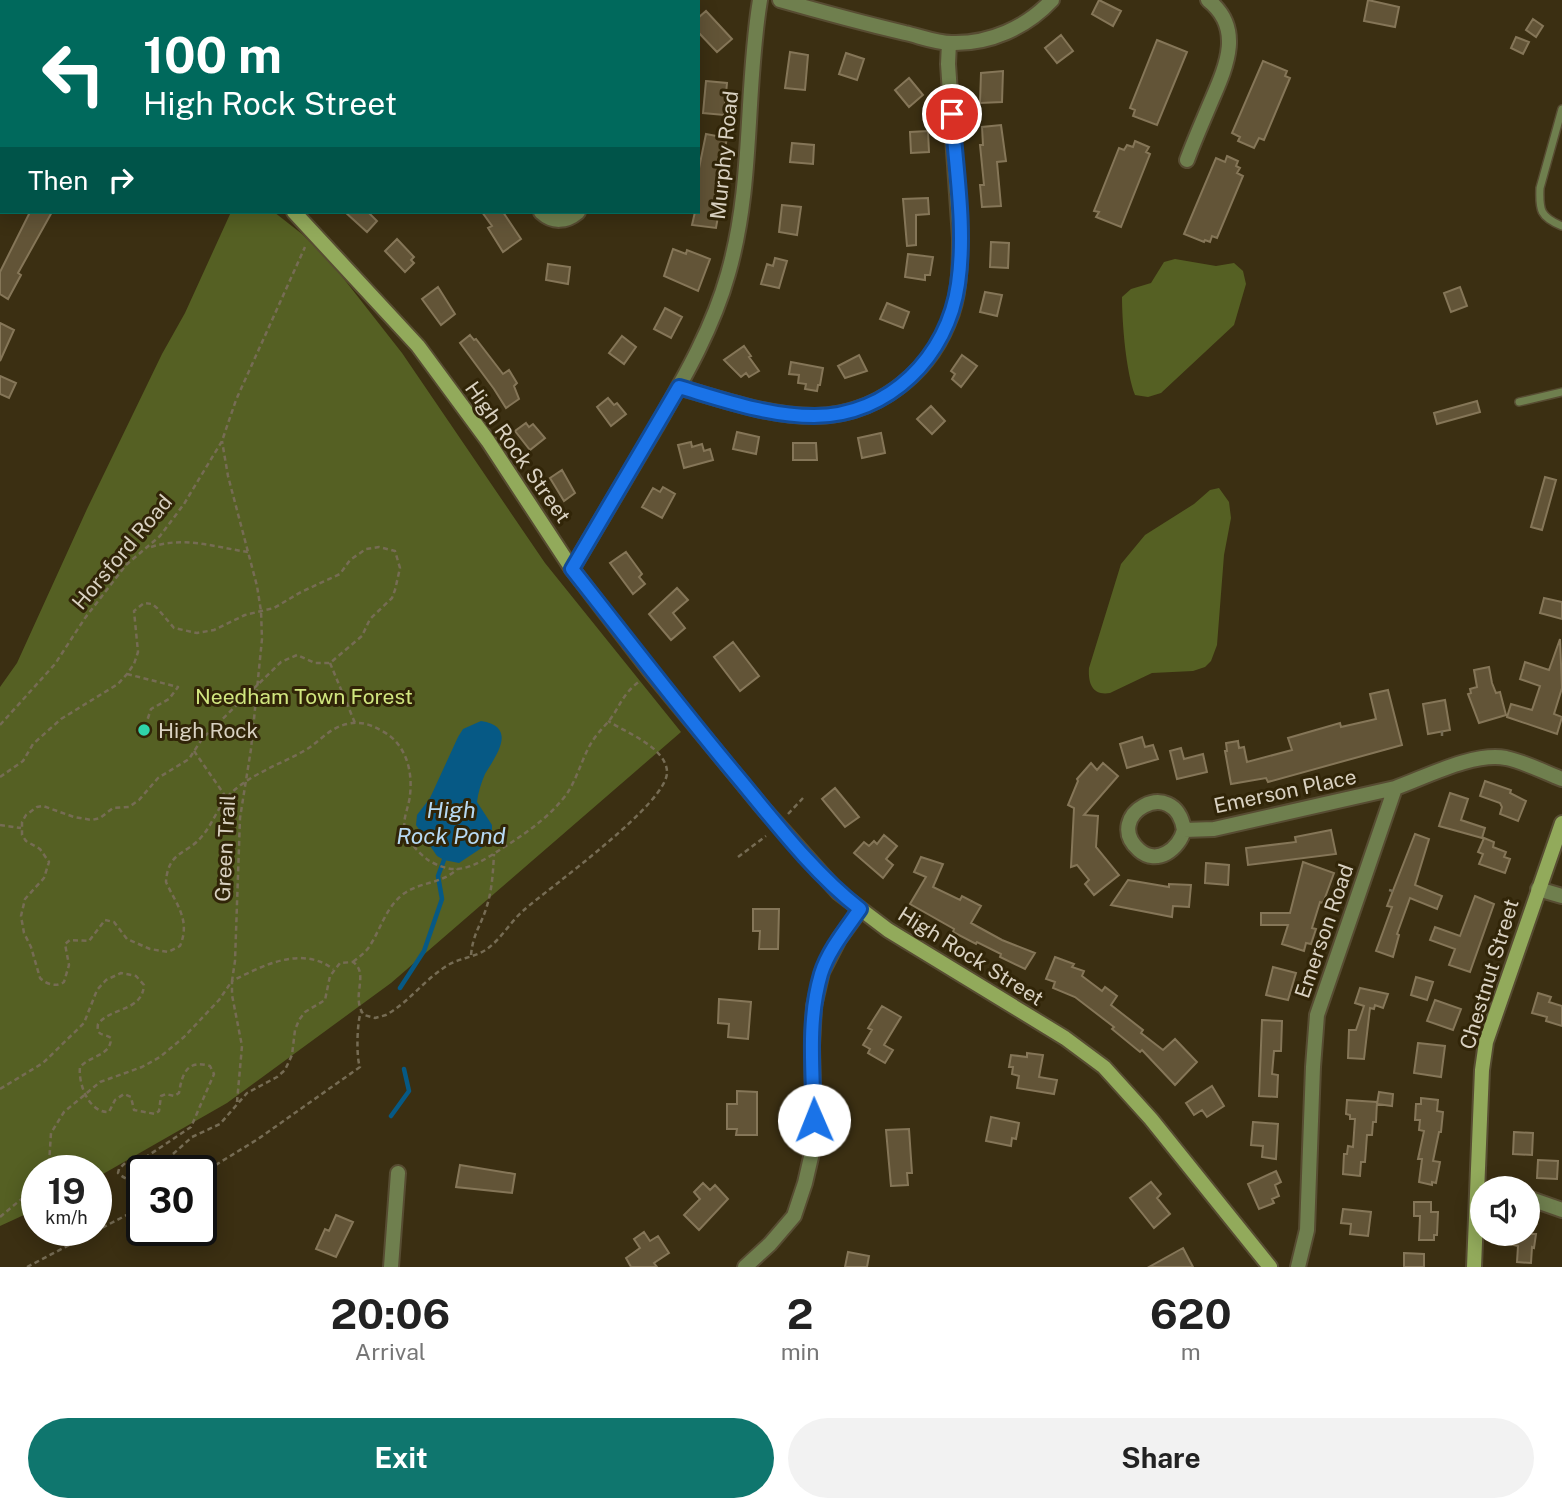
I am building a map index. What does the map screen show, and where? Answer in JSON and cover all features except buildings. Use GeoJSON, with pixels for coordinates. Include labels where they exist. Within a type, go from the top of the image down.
{"type":"FeatureCollection","features":[{"type":"Feature","properties":{"kind":"street","name":"Murphy Road"},"geometry":{"type":"LineString","coordinates":[[572,569],[679,387],[718,303],[735,244],[747,162],[760,0]]}},
{"type":"Feature","properties":{"kind":"street"},"geometry":{"type":"LineString","coordinates":[[780,0],[949,43],[987,39],[1006,33],[1034,16],[1052,0]]}},
{"type":"Feature","properties":{"kind":"street"},"geometry":{"type":"LineString","coordinates":[[1187,160],[1223,72],[1229,46],[1224,16],[1208,0]]}},
{"type":"Feature","properties":{"kind":"street"},"geometry":{"type":"LineString","coordinates":[[679,387],[768,411],[822,416],[876,401],[891,394],[916,372],[930,355],[949,323],[960,263],[949,43]]}},
{"type":"Feature","properties":{"kind":"street","name":"High Rock Street"},"geometry":{"type":"LineString","coordinates":[[296,214],[418,346],[488,441],[572,569],[651,672],[743,784],[838,892],[923,953],[1066,1038],[1104,1067],[1151,1119],[1270,1267]]}},
{"type":"Feature","properties":{"kind":"street"},"geometry":{"type":"LineString","coordinates":[[545,214],[557,220],[570,218],[575,214]]}},
{"type":"Feature","properties":{"kind":"street"},"geometry":{"type":"LineString","coordinates":[[1395,788],[1464,763],[1497,757],[1507,758],[1562,779]]}},
{"type":"Feature","properties":{"kind":"street","name":"Emerson Place"},"geometry":{"type":"LineString","coordinates":[[1184,830],[1214,829],[1395,788]]}},
{"type":"Feature","properties":{"kind":"street","name":"Emerson Road"},"geometry":{"type":"LineString","coordinates":[[1298,1267],[1306,1243],[1308,1224],[1317,1015],[1395,788]]}},
{"type":"Feature","properties":{"kind":"street","name":"Chestnut Street"},"geometry":{"type":"LineString","coordinates":[[1482,1176],[1482,1070],[1486,1042],[1562,823]]}},
{"type":"Feature","properties":{"kind":"street"},"geometry":{"type":"LineString","coordinates":[[1538,889],[1562,896]]}},
{"type":"Feature","properties":{"kind":"street"},"geometry":{"type":"LineString","coordinates":[[745,1267],[794,1216],[805,1183],[814,1144],[814,1006],[822,972],[839,939],[860,909]]}},
{"type":"Feature","properties":{"kind":"street"},"geometry":{"type":"LineString","coordinates":[[391,1267],[398,1173]]}},
{"type":"Feature","properties":{"kind":"street"},"geometry":{"type":"LineString","coordinates":[[1540,1202],[1562,1209]]}},
{"type":"Feature","properties":{"kind":"street","name":"Chestnut Street"},"geometry":{"type":"LineString","coordinates":[[1474,1267],[1476,1246]]}},
{"type":"Feature","properties":{"kind":"lane"},"geometry":{"type":"LineString","coordinates":[[1562,109],[1540,188],[1541,212],[1562,226]]}},
{"type":"Feature","properties":{"kind":"lane"},"geometry":{"type":"LineString","coordinates":[[1519,402],[1562,392]]}},
{"type":"Feature","properties":{"kind":"path","name":"Horsford Road"},"geometry":{"type":"LineString","coordinates":[[0,725],[55,664],[92,609],[127,565],[148,548],[174,520],[222,441],[236,400],[312,231]]}},
{"type":"Feature","properties":{"kind":"path","name":"Green Trail"},"geometry":{"type":"LineString","coordinates":[[222,441],[228,477],[261,611],[262,639],[251,749],[240,818],[232,981],[232,995],[242,1046],[237,1103]]}},
{"type":"Feature","properties":{"kind":"path"},"geometry":{"type":"LineString","coordinates":[[148,548],[186,541],[248,552]]}},
{"type":"Feature","properties":{"kind":"path"},"geometry":{"type":"LineString","coordinates":[[0,777],[23,761],[33,744],[61,719],[118,684],[127,674],[138,652],[134,611],[144,603],[157,608],[174,628],[188,632],[214,630],[274,608],[340,574],[350,559],[366,549],[379,547],[395,551],[400,568],[392,598],[374,613],[358,641],[330,663],[315,663],[297,655],[277,665],[221,719],[186,761],[150,784],[139,800],[129,807],[113,808],[100,818],[92,820],[43,806],[26,815],[20,828],[26,841],[40,849],[49,862],[44,878],[25,899],[21,924],[40,978],[47,983],[59,985],[64,982],[69,969],[65,944],[70,940],[89,941],[104,919],[114,922],[124,937],[142,946],[168,952],[180,946],[183,919],[180,907],[166,882],[168,867],[177,855],[202,837],[226,798],[245,783],[277,763],[302,752],[335,728],[355,723],[366,724],[382,731],[399,744],[406,756],[410,773],[411,790],[404,822],[407,836],[420,852],[434,863],[457,869]]}},
{"type":"Feature","properties":{"kind":"path"},"geometry":{"type":"LineString","coordinates":[[330,663],[355,723]]}},
{"type":"Feature","properties":{"kind":"path"},"geometry":{"type":"LineString","coordinates":[[353,962],[368,948],[383,919],[401,895],[494,854],[547,817],[566,794],[593,738],[608,721],[624,694],[651,672]]}},
{"type":"Feature","properties":{"kind":"path"},"geometry":{"type":"LineString","coordinates":[[127,674],[178,687],[169,699],[151,709],[144,730]]}},
{"type":"Feature","properties":{"kind":"path"},"geometry":{"type":"LineString","coordinates":[[361,1012],[369,1017],[386,1015],[448,965],[488,949],[531,904],[600,851],[664,785],[667,766],[658,751],[608,721]]}},
{"type":"Feature","properties":{"kind":"path"},"geometry":{"type":"LineString","coordinates":[[194,751],[226,798]]}},
{"type":"Feature","properties":{"kind":"path"},"geometry":{"type":"LineString","coordinates":[[0,825],[20,828]]}},
{"type":"Feature","properties":{"kind":"path"},"geometry":{"type":"LineString","coordinates":[[471,956],[473,939],[485,912],[493,881],[494,854]]}},
{"type":"Feature","properties":{"kind":"path"},"geometry":{"type":"LineString","coordinates":[[48,1155],[49,1140],[64,1112],[100,1082],[160,1057],[214,1006],[232,981],[267,964],[291,958],[320,962],[333,969]]}},
{"type":"Feature","properties":{"kind":"path"},"geometry":{"type":"LineString","coordinates":[[172,1155],[192,1138],[219,1124],[247,1093],[285,1070],[292,1055],[296,1026],[305,1012],[325,1000],[333,969],[342,962],[357,964],[361,976],[357,998],[361,1012],[357,1026],[360,1039],[356,1059],[360,1067],[258,1139],[217,1164]]}},
{"type":"Feature","properties":{"kind":"path"},"geometry":{"type":"LineString","coordinates":[[0,1089],[43,1063],[84,1023],[97,990],[106,980],[117,974],[132,973],[141,980],[143,994],[131,1007],[102,1019],[97,1028],[101,1035],[112,1040],[106,1051],[80,1067],[82,1087],[94,1107],[102,1112],[109,1112],[117,1098],[124,1094],[131,1097],[134,1110],[155,1114],[159,1111],[161,1096],[180,1093],[180,1081],[185,1071],[201,1064],[212,1069],[214,1077],[191,1127],[149,1155]]}},
{"type":"Feature","properties":{"kind":"path"},"geometry":{"type":"LineString","coordinates":[[126,1163],[118,1173],[126,1179]]}},
{"type":"Feature","properties":{"kind":"path"},"geometry":{"type":"LineString","coordinates":[[0,1217],[21,1199]]}},
{"type":"Feature","properties":{"kind":"path"},"geometry":{"type":"LineString","coordinates":[[27,1267],[126,1215]]}},
{"type":"Feature","properties":{"kind":"green space","name":"Needham Town Forest"},"geometry":{"type":"Polygon","coordinates":[[[230,214],[277,214],[302,234],[333,265],[402,353],[545,563],[681,732],[391,983],[227,1103],[136,1155],[126,1155],[126,1161],[112,1169],[112,1155],[21,1155],[21,1216],[0,1226],[0,687],[17,663],[162,354],[185,313],[230,214]]]}},
{"type":"Feature","properties":{"kind":"green space"},"geometry":{"type":"Polygon","coordinates":[[[1175,259],[1216,266],[1234,263],[1243,271],[1246,284],[1234,325],[1161,393],[1148,397],[1135,395],[1125,347],[1122,297],[1131,289],[1151,283],[1164,262],[1175,259]]]}},
{"type":"Feature","properties":{"kind":"green space"},"geometry":{"type":"Polygon","coordinates":[[[1219,488],[1229,502],[1231,518],[1224,555],[1217,645],[1211,661],[1205,667],[1193,671],[1152,673],[1110,693],[1095,690],[1090,683],[1089,668],[1121,564],[1145,535],[1194,504],[1210,490],[1219,488]]]}},
{"type":"Feature","properties":{"kind":"water","name":"High Rock Pond"},"geometry":{"type":"Polygon","coordinates":[[[481,721],[499,729],[502,736],[498,751],[482,781],[477,802],[492,825],[492,835],[489,843],[459,863],[444,860],[437,856],[416,825],[417,815],[430,798],[463,729],[481,721]]]}},
{"type":"Feature","properties":{"kind":"waterway"},"geometry":{"type":"LineString","coordinates":[[400,988],[424,951],[442,899],[438,876],[444,860]]}},
{"type":"Feature","properties":{"kind":"waterway"},"geometry":{"type":"LineString","coordinates":[[391,1116],[409,1091],[404,1069]]}},
{"type":"Feature","properties":{"kind":"place","name":"High Rock"},"geometry":{"type":"Point","coordinates":[144,730]}},
{"type":"Feature","properties":{"kind":"route"},"geometry":{"type":"LineString","coordinates":[[814,1120],[814,1006],[822,972],[839,939],[860,909],[838,892],[762,807],[651,672],[572,569],[679,387],[768,411],[822,416],[859,407],[891,394],[916,372],[930,355],[949,323],[958,284],[960,238],[952,114]]}}]}
